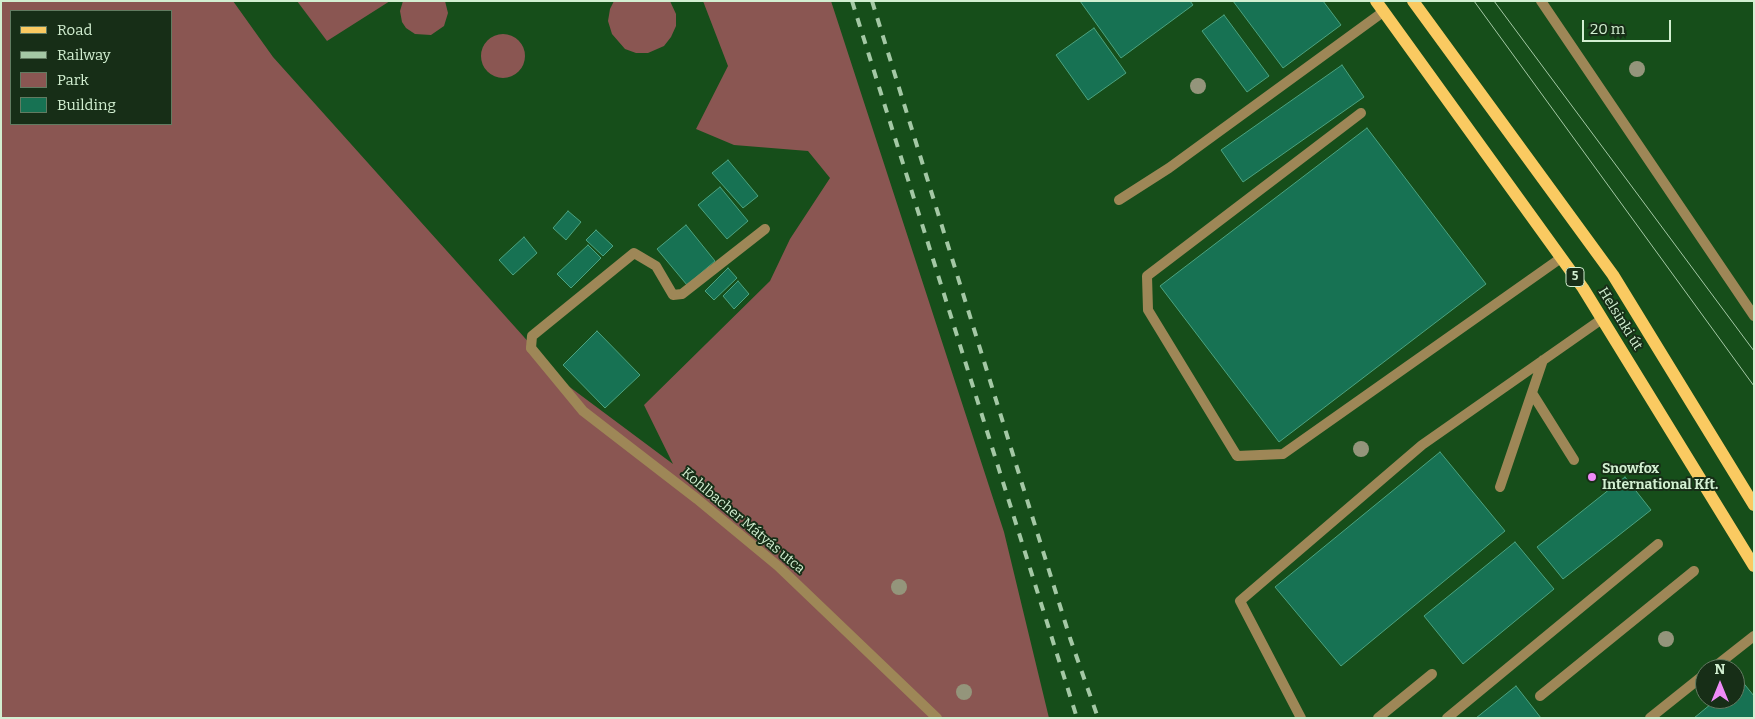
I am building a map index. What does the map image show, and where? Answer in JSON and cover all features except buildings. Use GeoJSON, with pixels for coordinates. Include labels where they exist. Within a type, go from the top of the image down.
{"type":"FeatureCollection","features":[{"type":"Feature","properties":{"kind":"main road","name":"Helsinki út"},"geometry":{"type":"LineString","coordinates":[[1413,1],[1613,275],[1754,505]]}},
{"type":"Feature","properties":{"kind":"main road","name":"Helsinki út"},"geometry":{"type":"LineString","coordinates":[[1379,6],[1561,258],[1602,319],[1754,566]]}},
{"type":"Feature","properties":{"kind":"street"},"geometry":{"type":"LineString","coordinates":[[1541,1],[1754,316]]}},
{"type":"Feature","properties":{"kind":"street"},"geometry":{"type":"LineString","coordinates":[[1119,200],[1170,168],[1379,6]]}},
{"type":"Feature","properties":{"kind":"street"},"geometry":{"type":"LineString","coordinates":[[1361,113],[1147,276],[1148,310],[1237,456],[1283,454],[1561,258]]}},
{"type":"Feature","properties":{"kind":"street","name":"Kohlbacher Mátyás utca"},"geometry":{"type":"LineString","coordinates":[[765,229],[682,294],[673,295],[656,266],[634,253],[532,336],[531,348],[583,411],[697,499],[778,566],[936,718]]}},
{"type":"Feature","properties":{"kind":"street"},"geometry":{"type":"LineString","coordinates":[[1301,718],[1240,601],[1422,445],[1602,319]]}},
{"type":"Feature","properties":{"kind":"street"},"geometry":{"type":"LineString","coordinates":[[1500,487],[1543,360]]}},
{"type":"Feature","properties":{"kind":"street"},"geometry":{"type":"LineString","coordinates":[[1532,393],[1574,460]]}},
{"type":"Feature","properties":{"kind":"street"},"geometry":{"type":"LineString","coordinates":[[1447,718],[1658,544]]}},
{"type":"Feature","properties":{"kind":"street"},"geometry":{"type":"LineString","coordinates":[[1540,696],[1694,571]]}},
{"type":"Feature","properties":{"kind":"street"},"geometry":{"type":"LineString","coordinates":[[1725,659],[1754,636]]}},
{"type":"Feature","properties":{"kind":"street"},"geometry":{"type":"LineString","coordinates":[[1378,718],[1432,674]]}},
{"type":"Feature","properties":{"kind":"street"},"geometry":{"type":"LineString","coordinates":[[1650,718],[1695,682]]}},
{"type":"Feature","properties":{"kind":"green space"},"geometry":{"type":"Polygon","coordinates":[[[1,1],[233,1],[273,57],[567,385],[673,464],[644,405],[770,281],[790,239],[830,178],[808,151],[734,145],[696,129],[728,66],[703,1],[831,1],[1004,532],[1049,718],[1,718],[1,1]]]}},
{"type":"Feature","properties":{"kind":"green space"},"geometry":{"type":"Polygon","coordinates":[[[297,1],[390,1],[327,41],[297,1]]]}},
{"type":"Feature","properties":{"kind":"green space"},"geometry":{"type":"Polygon","coordinates":[[[403,1],[445,1],[448,13],[444,26],[431,35],[415,34],[406,28],[402,22],[400,11],[403,1]]]}},
{"type":"Feature","properties":{"kind":"green space"},"geometry":{"type":"Polygon","coordinates":[[[614,1],[670,1],[676,14],[676,26],[671,37],[664,46],[648,53],[636,53],[625,49],[612,34],[608,21],[610,9],[614,1]]]}},
{"type":"Feature","properties":{"kind":"green space"},"geometry":{"type":"Polygon","coordinates":[[[499,34],[507,34],[519,40],[525,56],[519,72],[507,78],[499,78],[487,72],[481,60],[481,52],[487,40],[499,34]]]}},
{"type":"Feature","properties":{"kind":"tram line"},"geometry":{"type":"LineString","coordinates":[[1474,1],[1754,386]]}},
{"type":"Feature","properties":{"kind":"tram line"},"geometry":{"type":"LineString","coordinates":[[1494,1],[1754,351]]}},
{"type":"Feature","properties":{"kind":"railway"},"geometry":{"type":"LineString","coordinates":[[852,1],[1077,718]]}},
{"type":"Feature","properties":{"kind":"railway"},"geometry":{"type":"LineString","coordinates":[[872,1],[1070,638],[1098,718]]}},
{"type":"Feature","properties":{"kind":"place","name":"Snowfox International Kft."},"geometry":{"type":"Point","coordinates":[1592,477]}}]}
